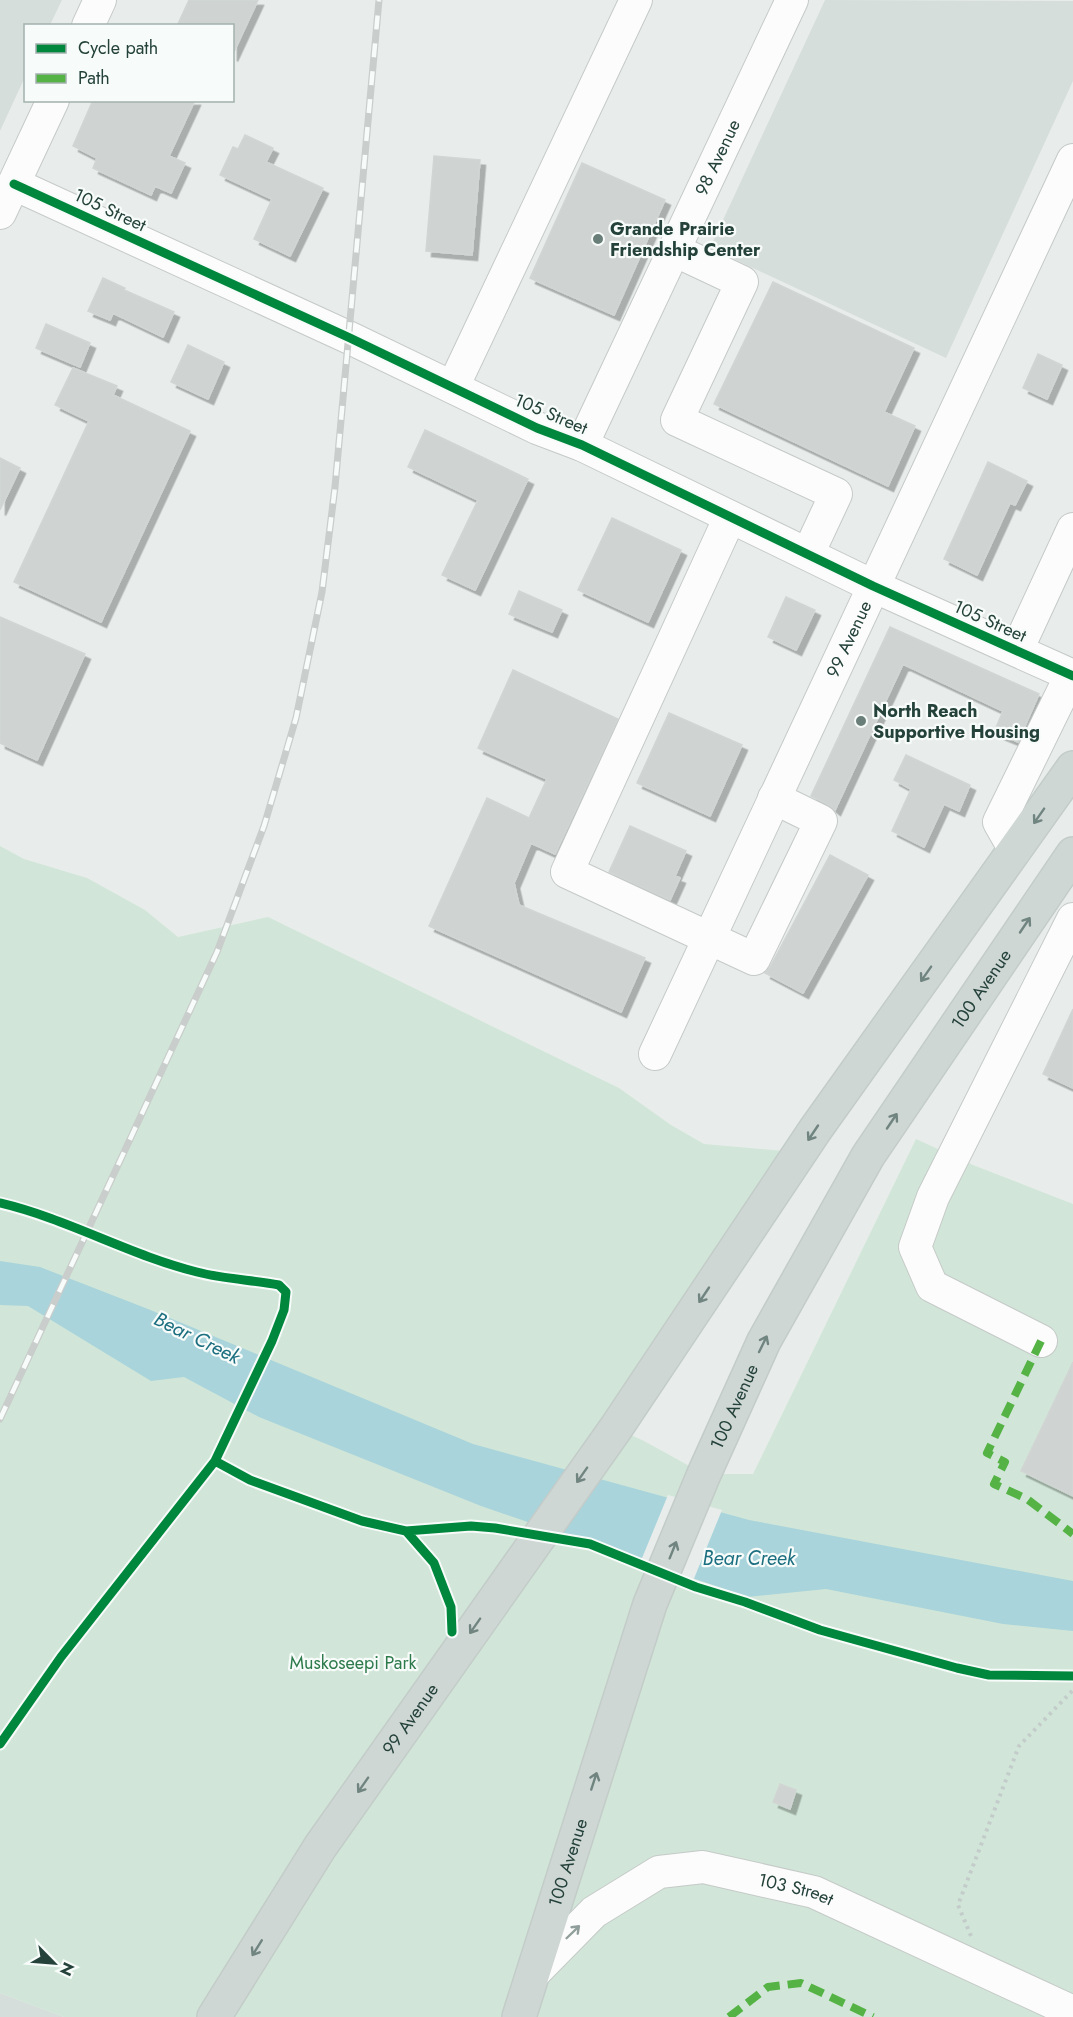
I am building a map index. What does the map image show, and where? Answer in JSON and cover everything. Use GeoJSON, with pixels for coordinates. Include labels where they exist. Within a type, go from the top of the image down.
{"type":"FeatureCollection","features":[{"type":"Feature","properties":{"kind":"main road"},"geometry":{"type":"LineString","coordinates":[[1015,850],[1073,768]]}},
{"type":"Feature","properties":{"kind":"main road","name":"99 Avenue"},"geometry":{"type":"LineString","coordinates":[[214,2017],[320,1847],[616,1428],[815,1130],[1015,850]]}},
{"type":"Feature","properties":{"kind":"main road","name":"100 Avenue"},"geometry":{"type":"LineString","coordinates":[[519,2017],[650,1604],[704,1474],[764,1341],[868,1156],[1067,874]]}},
{"type":"Feature","properties":{"kind":"street"},"geometry":{"type":"LineString","coordinates":[[89,24],[100,0]]}},
{"type":"Feature","properties":{"kind":"street"},"geometry":{"type":"LineString","coordinates":[[453,387],[636,0]]}},
{"type":"Feature","properties":{"kind":"street","name":"98 Avenue"},"geometry":{"type":"LineString","coordinates":[[582,445],[792,0]]}},
{"type":"Feature","properties":{"kind":"street"},"geometry":{"type":"LineString","coordinates":[[0,213],[52,102]]}},
{"type":"Feature","properties":{"kind":"street","name":"99 Avenue"},"geometry":{"type":"LineString","coordinates":[[655,1054],[1073,160]]}},
{"type":"Feature","properties":{"kind":"street","name":"105 Street"},"geometry":{"type":"LineString","coordinates":[[14,184],[350,338],[537,428],[582,445],[873,586],[1072,675]]}},
{"type":"Feature","properties":{"kind":"street"},"geometry":{"type":"LineString","coordinates":[[674,250],[742,282],[677,420],[836,494],[808,554]]}},
{"type":"Feature","properties":{"kind":"street"},"geometry":{"type":"LineString","coordinates":[[730,517],[567,872],[754,959],[821,821],[774,798]]}},
{"type":"Feature","properties":{"kind":"street"},"geometry":{"type":"LineString","coordinates":[[1017,650],[1073,529]]}},
{"type":"Feature","properties":{"kind":"street"},"geometry":{"type":"LineString","coordinates":[[1015,850],[999,822],[1072,675]]}},
{"type":"Feature","properties":{"kind":"street"},"geometry":{"type":"LineString","coordinates":[[1041,1341],[932,1286],[915,1247],[933,1197],[1073,919]]}},
{"type":"Feature","properties":{"kind":"street","name":"103 Street"},"geometry":{"type":"LineString","coordinates":[[532,1974],[594,1912],[659,1872],[703,1867],[813,1892],[1073,2012]]}},
{"type":"Feature","properties":{"kind":"path"},"geometry":{"type":"LineString","coordinates":[[973,1941],[958,1905],[1019,1746],[1073,1690]]}},
{"type":"Feature","properties":{"kind":"shaded area"},"geometry":{"type":"Polygon","coordinates":[[[0,0],[62,0],[50,24],[24,24],[24,79],[0,131],[0,0]]]}},
{"type":"Feature","properties":{"kind":"shaded area"},"geometry":{"type":"Polygon","coordinates":[[[825,0],[1073,1],[1073,81],[946,358],[710,248],[825,0]]]}},
{"type":"Feature","properties":{"kind":"shaded area"},"geometry":{"type":"Polygon","coordinates":[[[0,1993],[64,2017],[0,2017],[0,1993]]]}},
{"type":"Feature","properties":{"kind":"green space","name":"Muskoseepi Park"},"geometry":{"type":"Polygon","coordinates":[[[0,846],[24,859],[87,878],[145,910],[178,937],[268,917],[619,1088],[671,1125],[704,1144],[784,1151],[616,1428],[704,1474],[753,1474],[916,1139],[973,1165],[1073,1204],[1073,2017],[64,2017],[0,1993],[0,846]]]}},
{"type":"Feature","properties":{"kind":"water","name":"Bear Creek"},"geometry":{"type":"Polygon","coordinates":[[[0,1261],[40,1267],[148,1309],[473,1444],[749,1520],[1073,1581],[1073,1631],[1003,1624],[826,1589],[748,1597],[481,1506],[259,1417],[184,1377],[151,1381],[28,1306],[0,1305],[0,1261]]]}},
{"type":"Feature","properties":{"kind":"pier"},"geometry":{"type":"Polygon","coordinates":[[[668,1495],[722,1510],[693,1581],[640,1563],[668,1495]]]}},
{"type":"Feature","properties":{"kind":"building"},"geometry":{"type":"Polygon","coordinates":[[[189,0],[258,0],[234,52],[234,24],[178,24],[189,0]]]}},
{"type":"Feature","properties":{"kind":"building"},"geometry":{"type":"Polygon","coordinates":[[[92,102],[194,102],[169,156],[185,163],[171,193],[155,186],[151,195],[93,168],[97,158],[73,146],[92,102]]]}},
{"type":"Feature","properties":{"kind":"building"},"geometry":{"type":"Polygon","coordinates":[[[245,135],[273,148],[266,162],[323,188],[290,256],[254,239],[272,199],[220,175],[233,147],[238,149],[245,135]]]}},
{"type":"Feature","properties":{"kind":"building"},"geometry":{"type":"Polygon","coordinates":[[[434,156],[480,160],[472,255],[426,251],[434,156]]]}},
{"type":"Feature","properties":{"kind":"building","name":"Grande Prairie Friendship Center"},"geometry":{"type":"Polygon","coordinates":[[[582,163],[665,200],[614,315],[530,278],[582,163]]]}},
{"type":"Feature","properties":{"kind":"building"},"geometry":{"type":"Polygon","coordinates":[[[103,278],[174,312],[163,337],[113,313],[110,320],[88,311],[103,278]]]}},
{"type":"Feature","properties":{"kind":"building"},"geometry":{"type":"Polygon","coordinates":[[[773,282],[914,348],[884,412],[915,426],[888,486],[714,404],[773,282]]]}},
{"type":"Feature","properties":{"kind":"building"},"geometry":{"type":"Polygon","coordinates":[[[46,324],[90,343],[80,367],[36,348],[46,324]]]}},
{"type":"Feature","properties":{"kind":"building"},"geometry":{"type":"Polygon","coordinates":[[[188,345],[224,362],[208,399],[171,382],[188,345]]]}},
{"type":"Feature","properties":{"kind":"building"},"geometry":{"type":"Polygon","coordinates":[[[1038,354],[1062,365],[1047,399],[1023,388],[1038,354]]]}},
{"type":"Feature","properties":{"kind":"building"},"geometry":{"type":"Polygon","coordinates":[[[73,368],[117,386],[113,395],[190,431],[101,622],[14,582],[89,421],[55,405],[73,368]]]}},
{"type":"Feature","properties":{"kind":"building"},"geometry":{"type":"Polygon","coordinates":[[[425,430],[528,479],[475,590],[442,575],[478,500],[408,467],[425,430]]]}},
{"type":"Feature","properties":{"kind":"building"},"geometry":{"type":"Polygon","coordinates":[[[0,458],[20,468],[0,510],[0,458]]]}},
{"type":"Feature","properties":{"kind":"building"},"geometry":{"type":"Polygon","coordinates":[[[988,462],[1027,481],[1015,505],[1010,503],[977,575],[944,559],[988,462]]]}},
{"type":"Feature","properties":{"kind":"building"},"geometry":{"type":"Polygon","coordinates":[[[612,518],[681,550],[648,622],[578,590],[612,518]]]}},
{"type":"Feature","properties":{"kind":"building"},"geometry":{"type":"Polygon","coordinates":[[[519,591],[562,610],[552,632],[509,614],[519,591]]]}},
{"type":"Feature","properties":{"kind":"building"},"geometry":{"type":"Polygon","coordinates":[[[786,597],[815,610],[796,650],[768,637],[786,597]]]}},
{"type":"Feature","properties":{"kind":"building"},"geometry":{"type":"Polygon","coordinates":[[[0,617],[85,654],[37,760],[0,743],[0,617]]]}},
{"type":"Feature","properties":{"kind":"building","name":"North Reach Supportive Housing"},"geometry":{"type":"Polygon","coordinates":[[[890,627],[1039,694],[1018,742],[994,732],[1003,711],[903,664],[835,810],[811,796],[890,627]]]}},
{"type":"Feature","properties":{"kind":"building"},"geometry":{"type":"Polygon","coordinates":[[[513,670],[618,719],[555,854],[531,843],[514,883],[519,905],[645,958],[621,1012],[429,926],[487,798],[529,818],[547,779],[478,748],[513,670]]]}},
{"type":"Feature","properties":{"kind":"building"},"geometry":{"type":"Polygon","coordinates":[[[669,713],[742,745],[710,816],[637,783],[669,713]]]}},
{"type":"Feature","properties":{"kind":"building"},"geometry":{"type":"Polygon","coordinates":[[[906,755],[970,785],[959,811],[944,804],[924,847],[892,831],[911,789],[894,780],[906,755]]]}},
{"type":"Feature","properties":{"kind":"building"},"geometry":{"type":"Polygon","coordinates":[[[630,826],[686,851],[675,876],[680,878],[670,900],[609,872],[630,826]]]}},
{"type":"Feature","properties":{"kind":"building"},"geometry":{"type":"Polygon","coordinates":[[[830,855],[868,875],[803,993],[765,973],[830,855]]]}},
{"type":"Feature","properties":{"kind":"building"},"geometry":{"type":"Polygon","coordinates":[[[1073,1009],[1073,1088],[1043,1074],[1073,1009]]]}},
{"type":"Feature","properties":{"kind":"building"},"geometry":{"type":"Polygon","coordinates":[[[1073,1362],[1073,1496],[1021,1471],[1073,1362]]]}},
{"type":"Feature","properties":{"kind":"building"},"geometry":{"type":"Polygon","coordinates":[[[780,1784],[796,1790],[790,1809],[773,1802],[780,1784]]]}},
{"type":"Feature","properties":{"kind":"railway"},"geometry":{"type":"LineString","coordinates":[[0,1419],[217,952],[264,826],[296,718],[322,592],[335,487],[379,0]]}},
{"type":"Feature","properties":{"kind":"marked path"},"geometry":{"type":"LineString","coordinates":[[1041,1341],[987,1453],[1005,1462],[994,1484],[1027,1499],[1073,1534]]}},
{"type":"Feature","properties":{"kind":"marked path"},"geometry":{"type":"LineString","coordinates":[[729,2017],[768,1987],[801,1983],[873,2017]]}},
{"type":"Feature","properties":{"kind":"cycle path"},"geometry":{"type":"LineString","coordinates":[[14,184],[350,338],[537,428],[582,445],[873,586],[1073,676]]}},
{"type":"Feature","properties":{"kind":"cycle path"},"geometry":{"type":"LineString","coordinates":[[0,1203],[50,1218],[172,1265],[217,1276],[279,1285],[286,1292],[284,1310],[272,1341],[215,1461],[250,1480],[362,1521],[406,1531],[471,1526],[590,1544],[696,1587],[745,1602],[820,1630],[957,1668],[989,1675],[1073,1676]]}},
{"type":"Feature","properties":{"kind":"cycle path"},"geometry":{"type":"LineString","coordinates":[[0,1744],[61,1657],[215,1461]]}},
{"type":"Feature","properties":{"kind":"cycle path"},"geometry":{"type":"LineString","coordinates":[[406,1531],[434,1563],[451,1607],[452,1632]]}},
{"type":"Feature","properties":{"kind":"place","name":"Grande Prairie Friendship Center"},"geometry":{"type":"Point","coordinates":[598,239]}},
{"type":"Feature","properties":{"kind":"place","name":"North Reach Supportive Housing"},"geometry":{"type":"Point","coordinates":[861,721]}}]}
